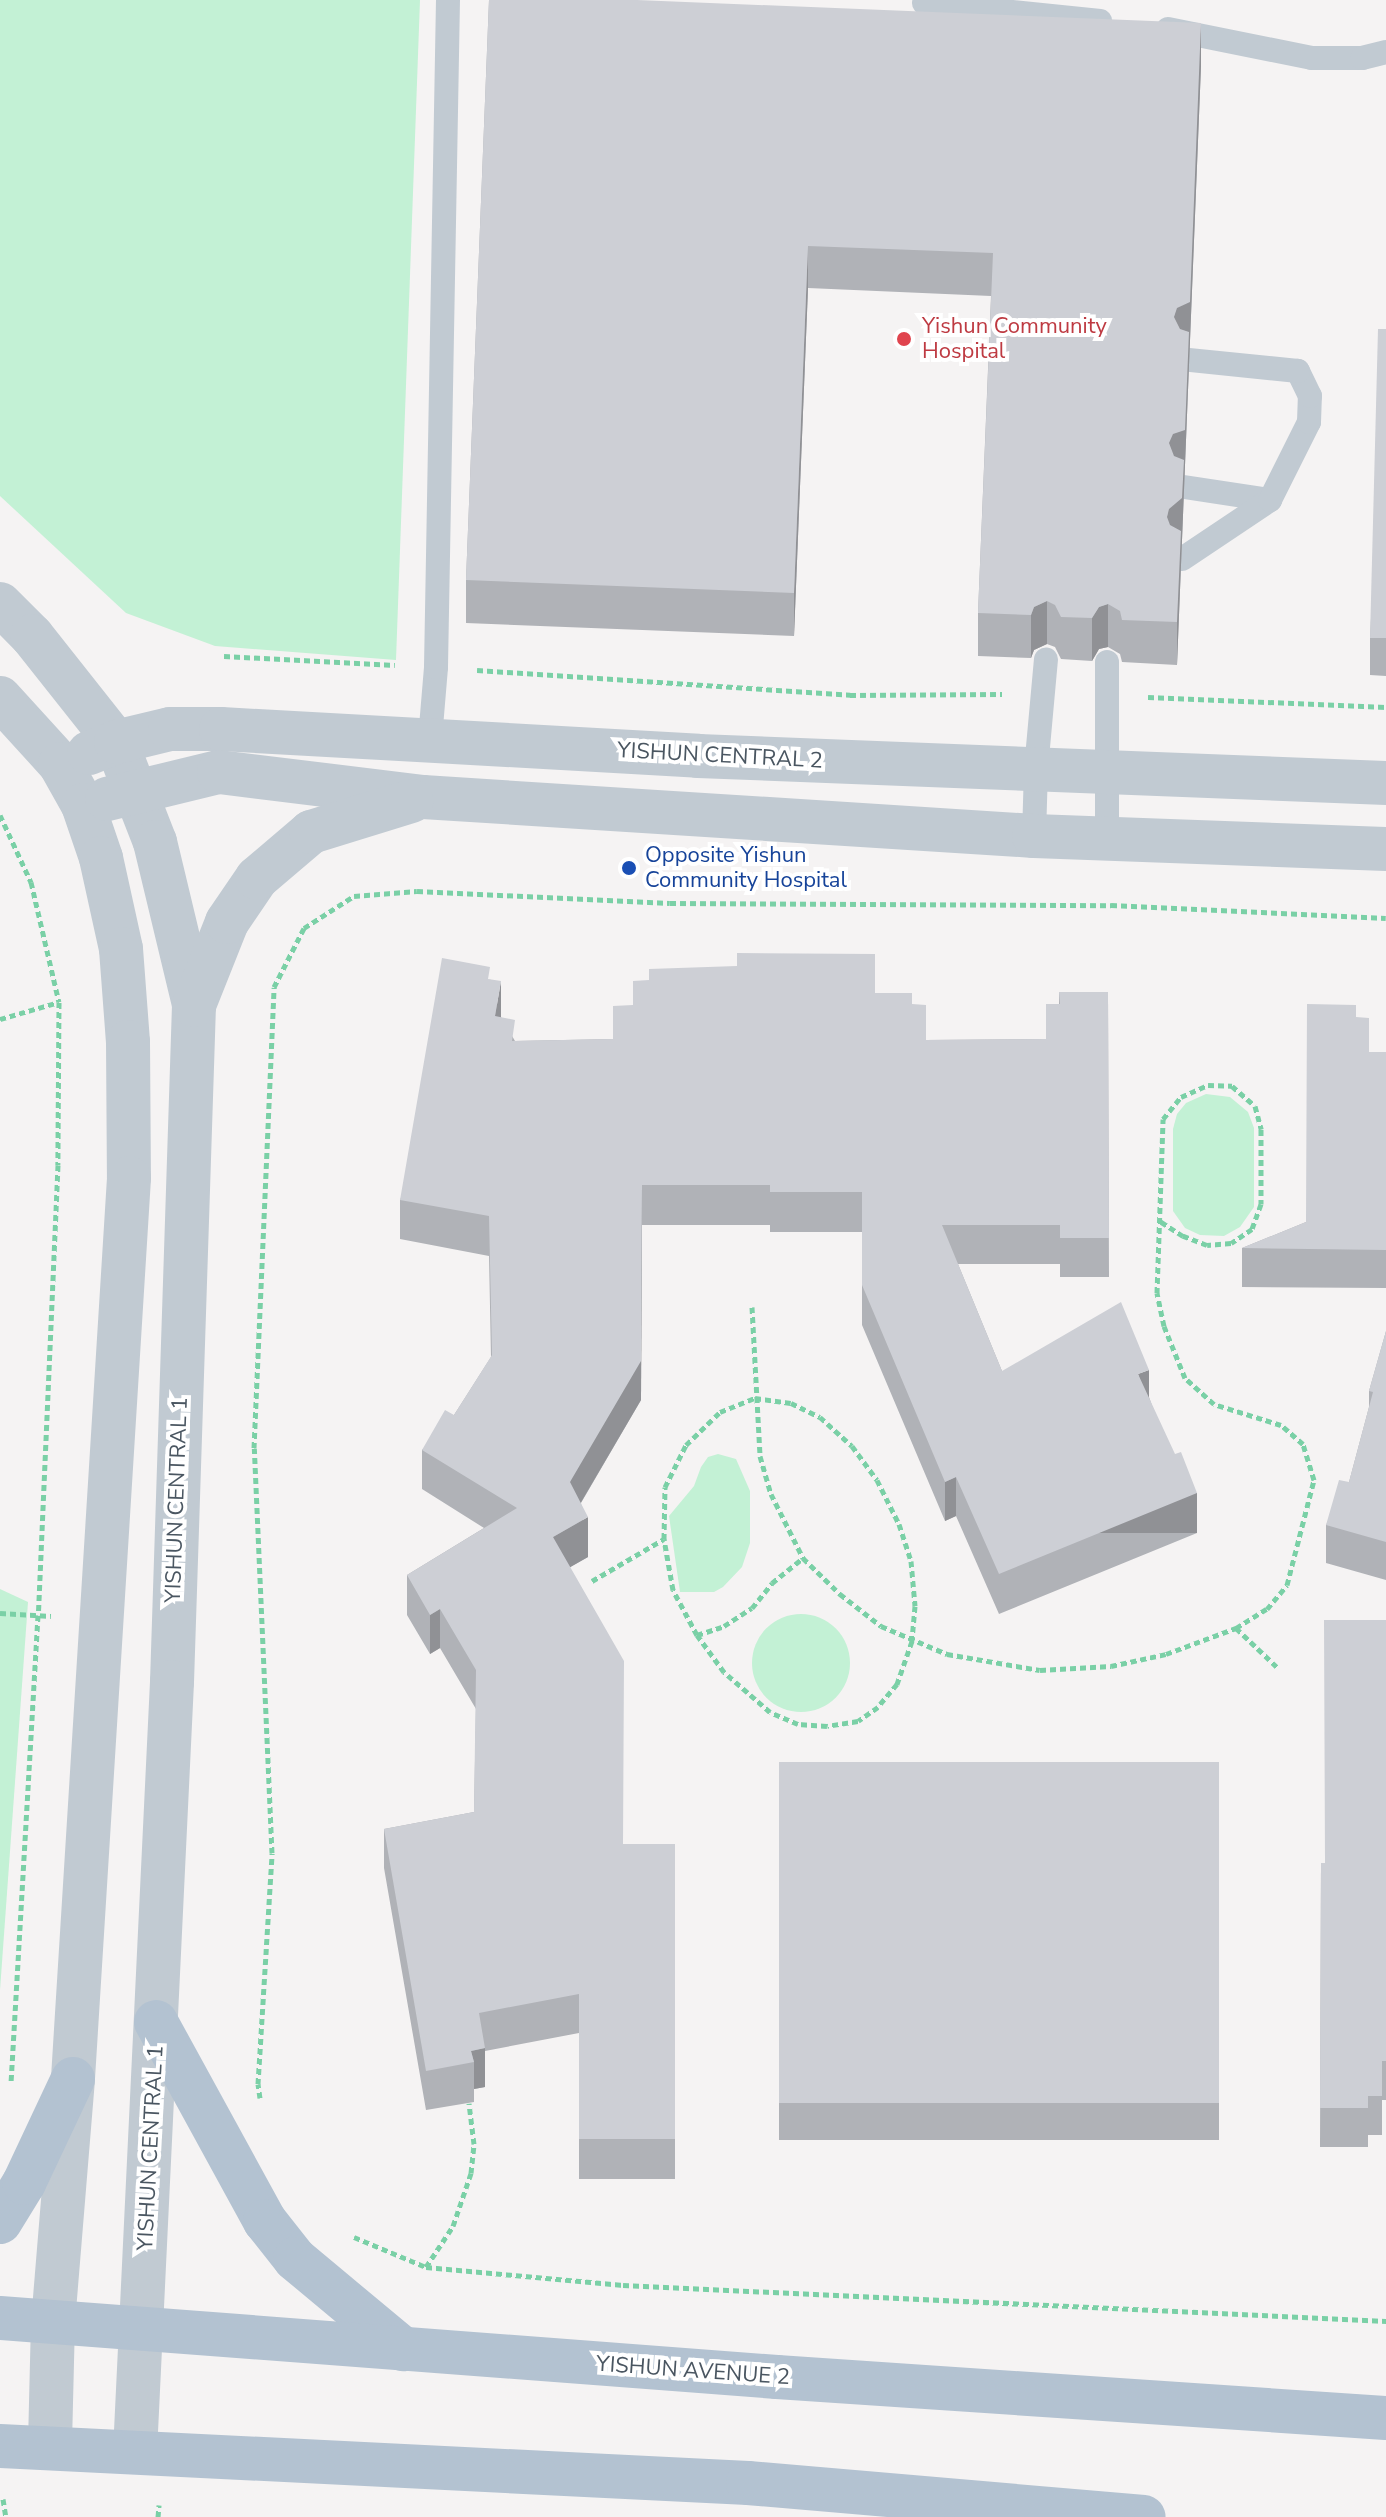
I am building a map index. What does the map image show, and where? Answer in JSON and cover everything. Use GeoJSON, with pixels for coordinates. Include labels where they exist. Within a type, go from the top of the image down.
{"type":"FeatureCollection","features":[{"type":"Feature","properties":{"kind":"main road"},"geometry":{"type":"LineString","coordinates":[[156,2022],[265,2221],[295,2259],[403,2349]]}},
{"type":"Feature","properties":{"kind":"main road"},"geometry":{"type":"LineString","coordinates":[[0,2222],[24,2183],[73,2079]]}},
{"type":"Feature","properties":{"kind":"main road","name":"YISHUN AVENUE 2"},"geometry":{"type":"LineString","coordinates":[[0,2318],[1386,2418]]}},
{"type":"Feature","properties":{"kind":"main road"},"geometry":{"type":"LineString","coordinates":[[0,2446],[748,2483],[1144,2517]]}},
{"type":"Feature","properties":{"kind":"street","name":"YISHUN CENTRAL 1"},"geometry":{"type":"LineString","coordinates":[[0,604],[32,636],[116,742],[167,883],[194,1005],[172,1682],[135,2451]]}},
{"type":"Feature","properties":{"kind":"street"},"geometry":{"type":"LineString","coordinates":[[0,698],[60,764],[83,805],[101,858],[121,949],[128,1042],[129,1178],[73,2079],[53,2321],[50,2448]]}},
{"type":"Feature","properties":{"kind":"street","name":"YISHUN CENTRAL 2"},"geometry":{"type":"LineString","coordinates":[[60,764],[116,742],[170,729],[430,739],[698,756],[1386,783]]}},
{"type":"Feature","properties":{"kind":"street"},"geometry":{"type":"LineString","coordinates":[[83,805],[219,772],[423,797],[1107,840],[1386,849]]}},
{"type":"Feature","properties":{"kind":"street"},"geometry":{"type":"LineString","coordinates":[[194,1005],[227,922],[257,878],[311,832],[423,797]]}},
{"type":"Feature","properties":{"kind":"lane"},"geometry":{"type":"LineString","coordinates":[[430,739],[436,667],[448,0]]}},
{"type":"Feature","properties":{"kind":"lane"},"geometry":{"type":"LineString","coordinates":[[924,3],[1136,25],[1312,58],[1362,58],[1386,52]]}},
{"type":"Feature","properties":{"kind":"lane"},"geometry":{"type":"LineString","coordinates":[[1182,559],[1270,500],[1309,422],[1310,396],[1298,371],[1189,360]]}},
{"type":"Feature","properties":{"kind":"lane"},"geometry":{"type":"LineString","coordinates":[[1184,487],[1270,500]]}},
{"type":"Feature","properties":{"kind":"lane"},"geometry":{"type":"LineString","coordinates":[[1034,836],[1036,769],[1046,659]]}},
{"type":"Feature","properties":{"kind":"lane"},"geometry":{"type":"LineString","coordinates":[[1107,662],[1107,840]]}},
{"type":"Feature","properties":{"kind":"path"},"geometry":{"type":"LineString","coordinates":[[224,656],[850,695],[1044,693]]}},
{"type":"Feature","properties":{"kind":"path"},"geometry":{"type":"LineString","coordinates":[[1106,695],[1386,707]]}},
{"type":"Feature","properties":{"kind":"path"},"geometry":{"type":"LineString","coordinates":[[0,815],[31,882],[59,1002],[58,1165],[40,1569],[10,2088]]}},
{"type":"Feature","properties":{"kind":"path"},"geometry":{"type":"LineString","coordinates":[[263,2113],[258,2084],[272,1853],[254,1448],[274,987],[304,928],[354,896],[417,891],[670,903],[1111,905],[1386,918]]}},
{"type":"Feature","properties":{"kind":"path"},"geometry":{"type":"LineString","coordinates":[[0,1019],[59,1002]]}},
{"type":"Feature","properties":{"kind":"path"},"geometry":{"type":"LineString","coordinates":[[752,1307],[760,1456],[771,1494],[803,1558],[881,1626],[947,1654],[1040,1670],[1111,1666],[1152,1657],[1236,1628],[1267,1609],[1287,1585],[1314,1480],[1303,1444],[1281,1425],[1214,1404],[1185,1378],[1164,1326],[1157,1293],[1163,1119],[1181,1097],[1208,1085],[1232,1086],[1255,1106],[1261,1129],[1261,1204],[1252,1229],[1231,1243],[1207,1245],[1183,1236],[1160,1221]]}},
{"type":"Feature","properties":{"kind":"path"},"geometry":{"type":"LineString","coordinates":[[755,1398],[791,1403],[820,1417],[852,1446],[877,1480],[899,1524],[911,1561],[915,1606],[912,1641],[897,1684],[878,1707],[858,1721],[827,1726],[798,1724],[770,1712],[724,1672],[697,1635],[673,1590],[664,1539],[665,1487],[686,1445],[720,1412],[755,1398]]}},
{"type":"Feature","properties":{"kind":"path"},"geometry":{"type":"LineString","coordinates":[[592,1581],[664,1539]]}},
{"type":"Feature","properties":{"kind":"path"},"geometry":{"type":"LineString","coordinates":[[697,1635],[724,1626],[752,1608],[772,1583],[803,1558]]}},
{"type":"Feature","properties":{"kind":"path"},"geometry":{"type":"LineString","coordinates":[[1236,1628],[1279,1669]]}},
{"type":"Feature","properties":{"kind":"path"},"geometry":{"type":"LineString","coordinates":[[426,2267],[453,2226],[471,2173],[474,2144],[469,2103]]}},
{"type":"Feature","properties":{"kind":"path"},"geometry":{"type":"LineString","coordinates":[[344,2227],[355,2238],[426,2267],[623,2285],[1386,2321]]}},
{"type":"Feature","properties":{"kind":"green space"},"geometry":{"type":"Polygon","coordinates":[[[0,0],[420,0],[396,660],[215,646],[126,613],[0,496],[0,0]]]}},
{"type":"Feature","properties":{"kind":"green space"},"geometry":{"type":"Polygon","coordinates":[[[1206,1094],[1230,1097],[1248,1112],[1254,1128],[1254,1207],[1240,1227],[1224,1236],[1200,1235],[1185,1228],[1173,1211],[1173,1129],[1177,1114],[1186,1103],[1206,1094]]]}},
{"type":"Feature","properties":{"kind":"green space"},"geometry":{"type":"Polygon","coordinates":[[[718,1454],[736,1459],[750,1491],[750,1543],[742,1567],[723,1587],[714,1592],[680,1592],[669,1516],[694,1486],[708,1457],[718,1454]]]}},
{"type":"Feature","properties":{"kind":"green space"},"geometry":{"type":"Polygon","coordinates":[[[0,1589],[28,1602],[0,1990],[0,1589]]]}},
{"type":"Feature","properties":{"kind":"green space"},"geometry":{"type":"Polygon","coordinates":[[[801,1614],[820,1618],[835,1629],[846,1644],[850,1663],[846,1682],[835,1697],[820,1708],[801,1712],[782,1708],[767,1697],[756,1682],[752,1663],[756,1644],[767,1629],[782,1618],[801,1614]]]}},
{"type":"Feature","properties":{"kind":"building"},"geometry":{"type":"Polygon","coordinates":[[[489,0],[637,0],[1201,23],[1190,302],[1177,308],[1174,317],[1180,329],[1189,332],[1185,430],[1173,434],[1169,443],[1174,456],[1184,460],[1182,498],[1169,509],[1167,517],[1170,525],[1181,531],[1177,622],[1122,620],[1120,611],[1108,604],[1099,607],[1092,618],[1061,617],[1055,605],[1047,601],[1034,607],[1031,615],[978,613],[993,253],[808,246],[794,593],[466,580],[489,0]]]}},
{"type":"Feature","properties":{"kind":"building"},"geometry":{"type":"Polygon","coordinates":[[[1378,329],[1386,329],[1386,638],[1370,638],[1378,329]]]}},
{"type":"Feature","properties":{"kind":"building"},"geometry":{"type":"Polygon","coordinates":[[[737,953],[875,954],[875,993],[912,993],[912,1004],[926,1005],[926,1040],[1046,1039],[1046,1004],[1060,1004],[1059,992],[1108,992],[1109,1238],[1060,1238],[1060,1225],[942,1225],[1002,1371],[1121,1302],[1149,1370],[1138,1374],[1175,1454],[1181,1452],[1197,1493],[999,1574],[956,1477],[945,1482],[862,1285],[862,1192],[770,1192],[770,1185],[642,1185],[641,1361],[570,1482],[588,1517],[553,1537],[624,1661],[623,1844],[675,1844],[675,2139],[579,2139],[579,1994],[479,2013],[485,2048],[471,2051],[474,2062],[426,2071],[384,1829],[474,1812],[476,1670],[440,1609],[430,1615],[407,1575],[517,1508],[422,1450],[445,1410],[454,1415],[492,1355],[489,1216],[400,1200],[442,958],[490,967],[488,979],[501,981],[495,1016],[515,1020],[512,1041],[613,1039],[613,1006],[633,1005],[633,981],[649,980],[649,969],[737,966],[737,953]]]}},
{"type":"Feature","properties":{"kind":"building"},"geometry":{"type":"Polygon","coordinates":[[[1307,1004],[1356,1005],[1356,1017],[1369,1018],[1369,1052],[1386,1052],[1386,1250],[1242,1248],[1306,1222],[1307,1004]]]}},
{"type":"Feature","properties":{"kind":"building"},"geometry":{"type":"Polygon","coordinates":[[[1386,1331],[1386,1542],[1326,1525],[1339,1480],[1349,1482],[1386,1331]]]}},
{"type":"Feature","properties":{"kind":"building"},"geometry":{"type":"Polygon","coordinates":[[[1324,1620],[1386,1620],[1386,2061],[1382,2061],[1382,2096],[1368,2096],[1368,2108],[1320,2108],[1321,1863],[1325,1863],[1324,1620]]]}},
{"type":"Feature","properties":{"kind":"building"},"geometry":{"type":"Polygon","coordinates":[[[779,1762],[1219,1762],[1219,2103],[779,2103],[779,1762]]]}},
{"type":"Feature","properties":{"kind":"place","name":"Yishun Community Hospital"},"geometry":{"type":"Point","coordinates":[904,339]}},
{"type":"Feature","properties":{"kind":"place","name":"Opposite Yishun Community Hospital"},"geometry":{"type":"Point","coordinates":[629,868]}}]}
